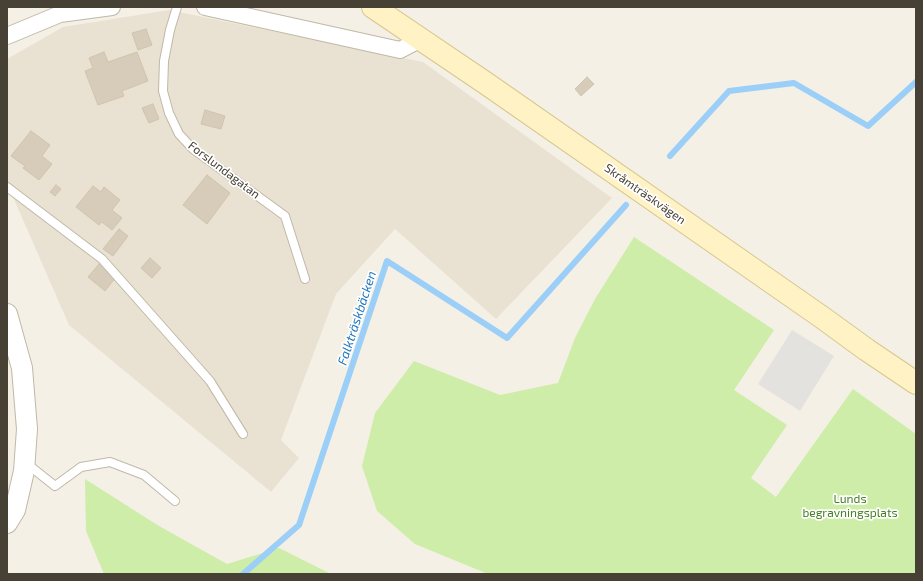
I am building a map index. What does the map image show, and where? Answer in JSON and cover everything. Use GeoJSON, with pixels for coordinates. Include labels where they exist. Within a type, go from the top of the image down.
{"type":"FeatureCollection","features":[{"type":"Feature","properties":{"kind":"main road","name":"Skråmträskvägen"},"geometry":{"type":"LineString","coordinates":[[373,7],[916,383]]}},
{"type":"Feature","properties":{"kind":"street"},"geometry":{"type":"LineString","coordinates":[[7,36],[60,14],[112,7]]}},
{"type":"Feature","properties":{"kind":"street"},"geometry":{"type":"LineString","coordinates":[[204,7],[400,50],[421,39]]}},
{"type":"Feature","properties":{"kind":"street"},"geometry":{"type":"LineString","coordinates":[[7,314],[22,368],[27,429],[24,471],[15,510],[7,523]]}},
{"type":"Feature","properties":{"kind":"lane","name":"Forslundagatan"},"geometry":{"type":"LineString","coordinates":[[177,7],[170,30],[164,61],[164,90],[169,114],[179,134],[193,149],[285,216],[304,279]]}},
{"type":"Feature","properties":{"kind":"lane"},"geometry":{"type":"LineString","coordinates":[[7,187],[102,259],[210,381],[243,434]]}},
{"type":"Feature","properties":{"kind":"lane"},"geometry":{"type":"LineString","coordinates":[[25,463],[55,486],[81,466],[110,462],[144,475],[175,501]]}},
{"type":"Feature","properties":{"kind":"shaded area"},"geometry":{"type":"Polygon","coordinates":[[[169,10],[423,62],[612,198],[496,319],[395,229],[336,294],[281,440],[299,458],[271,492],[69,325],[9,188],[7,189],[7,59],[63,27],[169,10]]]}},
{"type":"Feature","properties":{"kind":"shaded area"},"geometry":{"type":"Polygon","coordinates":[[[792,330],[834,356],[800,411],[758,384],[792,330]]]}},
{"type":"Feature","properties":{"kind":"green space","name":"Lunds begravningsplats"},"geometry":{"type":"Polygon","coordinates":[[[634,237],[774,330],[734,390],[787,425],[751,478],[776,497],[853,389],[916,434],[916,574],[488,574],[415,544],[377,511],[362,466],[375,413],[414,361],[500,395],[558,383],[575,338],[595,299],[634,237]]]}},
{"type":"Feature","properties":{"kind":"green space"},"geometry":{"type":"Polygon","coordinates":[[[85,479],[159,526],[227,564],[279,548],[331,574],[104,574],[86,531],[85,479]]]}},
{"type":"Feature","properties":{"kind":"building"},"geometry":{"type":"Polygon","coordinates":[[[146,29],[152,45],[138,50],[132,33],[146,29]]]}},
{"type":"Feature","properties":{"kind":"building"},"geometry":{"type":"Polygon","coordinates":[[[104,52],[108,62],[137,52],[148,81],[122,91],[124,96],[98,105],[85,71],[93,68],[89,58],[104,52]]]}},
{"type":"Feature","properties":{"kind":"building"},"geometry":{"type":"Polygon","coordinates":[[[587,77],[594,84],[581,96],[575,89],[587,77]]]}},
{"type":"Feature","properties":{"kind":"building"},"geometry":{"type":"Polygon","coordinates":[[[153,104],[159,119],[149,123],[142,108],[153,104]]]}},
{"type":"Feature","properties":{"kind":"building"},"geometry":{"type":"Polygon","coordinates":[[[205,110],[225,116],[221,129],[201,124],[205,110]]]}},
{"type":"Feature","properties":{"kind":"building"},"geometry":{"type":"Polygon","coordinates":[[[31,131],[50,145],[42,156],[52,164],[39,180],[23,168],[25,166],[11,156],[31,131]]]}},
{"type":"Feature","properties":{"kind":"building"},"geometry":{"type":"Polygon","coordinates":[[[207,175],[230,193],[207,224],[183,205],[207,175]]]}},
{"type":"Feature","properties":{"kind":"building"},"geometry":{"type":"Polygon","coordinates":[[[56,185],[61,189],[55,196],[50,192],[56,185]]]}},
{"type":"Feature","properties":{"kind":"building"},"geometry":{"type":"Polygon","coordinates":[[[93,186],[101,192],[104,187],[120,200],[112,210],[122,218],[112,230],[102,222],[99,225],[76,207],[93,186]]]}},
{"type":"Feature","properties":{"kind":"building"},"geometry":{"type":"Polygon","coordinates":[[[119,229],[128,236],[113,256],[103,249],[119,229]]]}},
{"type":"Feature","properties":{"kind":"building"},"geometry":{"type":"Polygon","coordinates":[[[150,258],[161,268],[152,278],[141,268],[150,258]]]}},
{"type":"Feature","properties":{"kind":"building"},"geometry":{"type":"Polygon","coordinates":[[[99,264],[116,277],[105,291],[88,277],[99,264]]]}},
{"type":"Feature","properties":{"kind":"waterway","name":"Falkträskbäcken"},"geometry":{"type":"LineString","coordinates":[[670,156],[729,91],[794,83],[868,126],[916,82]]}},
{"type":"Feature","properties":{"kind":"waterway","name":"Falkträskbäcken"},"geometry":{"type":"LineString","coordinates":[[243,574],[299,525],[387,261],[507,338],[626,205]]}}]}
